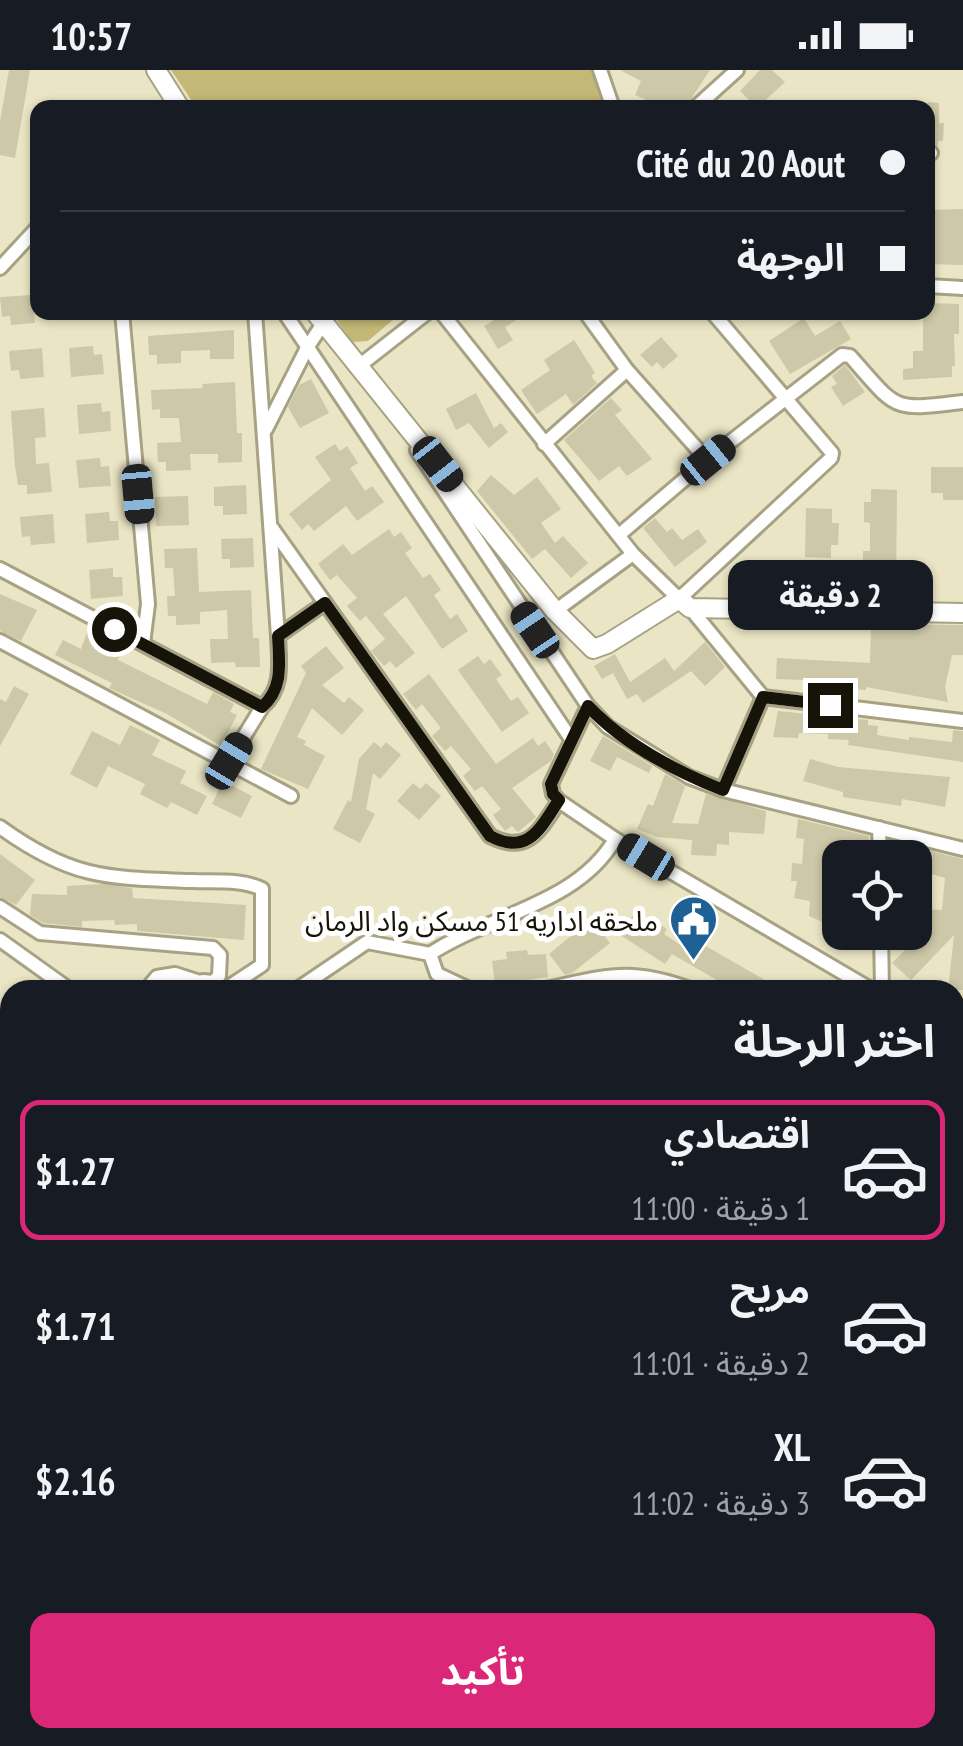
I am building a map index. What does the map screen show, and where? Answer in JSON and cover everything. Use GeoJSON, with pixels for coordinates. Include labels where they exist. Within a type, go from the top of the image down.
{"type":"FeatureCollection","features":[{"type":"Feature","properties":{"kind":"street"},"geometry":{"type":"LineString","coordinates":[[156,70],[175,100]]}},
{"type":"Feature","properties":{"kind":"street"},"geometry":{"type":"LineString","coordinates":[[600,70],[610,100]]}},
{"type":"Feature","properties":{"kind":"street"},"geometry":{"type":"LineString","coordinates":[[704,100],[737,70]]}},
{"type":"Feature","properties":{"kind":"street"},"geometry":{"type":"LineString","coordinates":[[0,268],[30,236]]}},
{"type":"Feature","properties":{"kind":"street"},"geometry":{"type":"LineString","coordinates":[[935,286],[963,288]]}},
{"type":"Feature","properties":{"kind":"street"},"geometry":{"type":"LineString","coordinates":[[123,320],[148,604],[143,644]]}},
{"type":"Feature","properties":{"kind":"street"},"geometry":{"type":"LineString","coordinates":[[229,761],[262,707],[272,698],[279,680],[256,320]]}},
{"type":"Feature","properties":{"kind":"street"},"geometry":{"type":"LineString","coordinates":[[289,320],[572,740]]}},
{"type":"Feature","properties":{"kind":"street"},"geometry":{"type":"LineString","coordinates":[[265,431],[317,320]]}},
{"type":"Feature","properties":{"kind":"street"},"geometry":{"type":"LineString","coordinates":[[320,320],[392,404],[555,611],[593,649],[685,604],[831,458],[830,448],[784,400],[719,320]]}},
{"type":"Feature","properties":{"kind":"street"},"geometry":{"type":"LineString","coordinates":[[359,366],[418,320]]}},
{"type":"Feature","properties":{"kind":"street"},"geometry":{"type":"LineString","coordinates":[[447,320],[633,554],[685,604],[763,697],[963,721]]}},
{"type":"Feature","properties":{"kind":"street"},"geometry":{"type":"LineString","coordinates":[[590,320],[627,370],[708,460]]}},
{"type":"Feature","properties":{"kind":"street"},"geometry":{"type":"LineString","coordinates":[[619,535],[708,460],[846,354],[886,398],[897,404],[912,408],[963,402]]}},
{"type":"Feature","properties":{"kind":"street"},"geometry":{"type":"LineString","coordinates":[[544,444],[627,370]]}},
{"type":"Feature","properties":{"kind":"street"},"geometry":{"type":"LineString","coordinates":[[392,404],[433,478],[588,706],[608,727],[689,777],[723,790],[963,849]]}},
{"type":"Feature","properties":{"kind":"street"},"geometry":{"type":"LineString","coordinates":[[272,527],[490,836],[520,844],[536,834],[559,800]]}},
{"type":"Feature","properties":{"kind":"street"},"geometry":{"type":"LineString","coordinates":[[555,611],[633,554]]}},
{"type":"Feature","properties":{"kind":"street"},"geometry":{"type":"LineString","coordinates":[[0,569],[262,707]]}},
{"type":"Feature","properties":{"kind":"street"},"geometry":{"type":"LineString","coordinates":[[278,636],[325,603]]}},
{"type":"Feature","properties":{"kind":"street"},"geometry":{"type":"LineString","coordinates":[[685,604],[963,613]]}},
{"type":"Feature","properties":{"kind":"street"},"geometry":{"type":"LineString","coordinates":[[0,641],[291,796]]}},
{"type":"Feature","properties":{"kind":"street"},"geometry":{"type":"LineString","coordinates":[[723,790],[763,697]]}},
{"type":"Feature","properties":{"kind":"street"},"geometry":{"type":"LineString","coordinates":[[588,706],[551,784],[553,794],[616,839],[855,980]]}},
{"type":"Feature","properties":{"kind":"street"},"geometry":{"type":"LineString","coordinates":[[0,828],[37,854],[90,874],[234,883],[262,889],[262,966],[240,980]]}},
{"type":"Feature","properties":{"kind":"street"},"geometry":{"type":"LineString","coordinates":[[879,828],[879,840]]}},
{"type":"Feature","properties":{"kind":"street"},"geometry":{"type":"LineString","coordinates":[[311,980],[367,942],[430,954],[580,878],[606,856],[616,839]]}},
{"type":"Feature","properties":{"kind":"street"},"geometry":{"type":"LineString","coordinates":[[0,907],[40,934],[213,948],[220,955],[219,976],[214,980]]}},
{"type":"Feature","properties":{"kind":"street"},"geometry":{"type":"LineString","coordinates":[[0,940],[56,980]]}},
{"type":"Feature","properties":{"kind":"street"},"geometry":{"type":"LineString","coordinates":[[881,950],[882,980]]}},
{"type":"Feature","properties":{"kind":"street"},"geometry":{"type":"LineString","coordinates":[[430,954],[437,974],[450,980]]}},
{"type":"Feature","properties":{"kind":"street"},"geometry":{"type":"LineString","coordinates":[[154,980],[175,974],[191,980]]}},
{"type":"Feature","properties":{"kind":"street"},"geometry":{"type":"LineString","coordinates":[[598,980],[633,974],[664,980]]}},
{"type":"Feature","properties":{"kind":"shaded area"},"geometry":{"type":"Polygon","coordinates":[[[171,70],[592,70],[604,100],[191,100],[171,70]]]}},
{"type":"Feature","properties":{"kind":"shaded area"},"geometry":{"type":"Polygon","coordinates":[[[337,320],[393,320],[368,341],[352,342],[337,320]]]}},
{"type":"Feature","properties":{"kind":"building"},"geometry":{"type":"Polygon","coordinates":[[[9,70],[30,70],[15,158],[0,155],[0,121],[9,70]]]}},
{"type":"Feature","properties":{"kind":"building"},"geometry":{"type":"Polygon","coordinates":[[[620,70],[710,70],[690,100],[647,100],[635,95],[641,81],[620,70]]]}},
{"type":"Feature","properties":{"kind":"building"},"geometry":{"type":"Polygon","coordinates":[[[760,70],[772,70],[785,82],[766,100],[749,100],[740,91],[760,70]]]}},
{"type":"Feature","properties":{"kind":"building"},"geometry":{"type":"Polygon","coordinates":[[[935,103],[939,103],[939,123],[944,123],[943,141],[938,141],[938,146],[935,103]]]}},
{"type":"Feature","properties":{"kind":"building"},"geometry":{"type":"Polygon","coordinates":[[[963,209],[963,265],[935,264],[935,210],[963,209]]]}},
{"type":"Feature","properties":{"kind":"building"},"geometry":{"type":"Polygon","coordinates":[[[30,295],[30,320],[35,323],[11,325],[10,316],[2,317],[0,297],[30,295]]]}},
{"type":"Feature","properties":{"kind":"building"},"geometry":{"type":"Polygon","coordinates":[[[935,303],[959,304],[952,377],[903,380],[903,369],[913,368],[913,351],[923,351],[923,320],[935,320],[935,303]]]}},
{"type":"Feature","properties":{"kind":"building"},"geometry":{"type":"Polygon","coordinates":[[[516,320],[505,327],[513,340],[498,349],[484,326],[493,321],[516,320]]]}},
{"type":"Feature","properties":{"kind":"building"},"geometry":{"type":"Polygon","coordinates":[[[801,320],[805,320],[815,336],[840,321],[851,339],[790,374],[769,341],[801,320]]]}},
{"type":"Feature","properties":{"kind":"building"},"geometry":{"type":"Polygon","coordinates":[[[234,330],[234,359],[210,359],[210,350],[181,351],[181,363],[157,364],[157,355],[149,355],[148,336],[234,330]]]}},
{"type":"Feature","properties":{"kind":"building"},"geometry":{"type":"Polygon","coordinates":[[[661,337],[678,356],[663,369],[657,362],[652,367],[640,355],[661,337]]]}},
{"type":"Feature","properties":{"kind":"building"},"geometry":{"type":"Polygon","coordinates":[[[574,340],[597,383],[573,405],[566,394],[537,414],[521,390],[550,370],[544,360],[574,340]]]}},
{"type":"Feature","properties":{"kind":"building"},"geometry":{"type":"Polygon","coordinates":[[[93,346],[94,355],[102,354],[104,374],[71,377],[69,348],[93,346]]]}},
{"type":"Feature","properties":{"kind":"building"},"geometry":{"type":"Polygon","coordinates":[[[42,348],[44,377],[20,379],[19,370],[11,371],[9,351],[42,348]]]}},
{"type":"Feature","properties":{"kind":"building"},"geometry":{"type":"Polygon","coordinates":[[[845,365],[865,392],[843,406],[831,387],[837,384],[832,376],[845,365]]]}},
{"type":"Feature","properties":{"kind":"building"},"geometry":{"type":"Polygon","coordinates":[[[311,379],[329,413],[300,428],[288,407],[299,385],[311,379]]]}},
{"type":"Feature","properties":{"kind":"building"},"geometry":{"type":"Polygon","coordinates":[[[235,382],[242,462],[218,463],[218,454],[190,454],[191,470],[166,471],[166,462],[158,462],[157,443],[181,442],[179,418],[160,418],[160,409],[152,410],[151,390],[235,382]]]}},
{"type":"Feature","properties":{"kind":"building"},"geometry":{"type":"Polygon","coordinates":[[[476,393],[494,428],[501,423],[508,432],[489,448],[469,423],[456,430],[446,409],[476,393]]]}},
{"type":"Feature","properties":{"kind":"building"},"geometry":{"type":"Polygon","coordinates":[[[611,398],[622,410],[615,415],[652,459],[627,476],[619,466],[599,481],[564,440],[611,398]]]}},
{"type":"Feature","properties":{"kind":"building"},"geometry":{"type":"Polygon","coordinates":[[[101,403],[102,412],[110,411],[111,431],[79,434],[77,405],[101,403]]]}},
{"type":"Feature","properties":{"kind":"building"},"geometry":{"type":"Polygon","coordinates":[[[44,408],[46,437],[35,438],[36,464],[49,463],[52,492],[27,494],[27,485],[18,485],[11,411],[44,408]]]}},
{"type":"Feature","properties":{"kind":"building"},"geometry":{"type":"Polygon","coordinates":[[[335,444],[340,451],[347,446],[358,463],[350,468],[365,491],[372,486],[384,502],[357,521],[346,506],[314,531],[308,524],[302,530],[289,514],[331,480],[315,457],[335,444]]]}},
{"type":"Feature","properties":{"kind":"building"},"geometry":{"type":"Polygon","coordinates":[[[100,458],[101,467],[109,466],[111,486],[79,488],[76,460],[100,458]]]}},
{"type":"Feature","properties":{"kind":"building"},"geometry":{"type":"Polygon","coordinates":[[[931,467],[963,467],[963,500],[943,500],[943,493],[931,493],[931,467]]]}},
{"type":"Feature","properties":{"kind":"building"},"geometry":{"type":"Polygon","coordinates":[[[491,475],[514,495],[537,477],[561,509],[541,523],[555,543],[563,536],[588,563],[571,578],[545,549],[532,559],[477,491],[491,475]]]}},
{"type":"Feature","properties":{"kind":"building"},"geometry":{"type":"Polygon","coordinates":[[[246,485],[247,514],[223,515],[223,506],[214,506],[214,487],[246,485]]]}},
{"type":"Feature","properties":{"kind":"building"},"geometry":{"type":"Polygon","coordinates":[[[871,489],[897,490],[896,588],[869,588],[869,572],[863,572],[863,551],[870,551],[870,523],[864,522],[864,502],[871,502],[871,489]]]}},
{"type":"Feature","properties":{"kind":"building"},"geometry":{"type":"Polygon","coordinates":[[[188,496],[189,525],[156,526],[155,497],[188,496]]]}},
{"type":"Feature","properties":{"kind":"building"},"geometry":{"type":"Polygon","coordinates":[[[806,508],[832,509],[832,523],[839,523],[838,545],[831,545],[831,558],[805,557],[806,508]]]}},
{"type":"Feature","properties":{"kind":"building"},"geometry":{"type":"Polygon","coordinates":[[[109,512],[110,521],[118,521],[119,540],[87,543],[85,514],[109,512]]]}},
{"type":"Feature","properties":{"kind":"building"},"geometry":{"type":"Polygon","coordinates":[[[53,514],[55,543],[31,545],[30,536],[22,537],[20,517],[53,514]]]}},
{"type":"Feature","properties":{"kind":"building"},"geometry":{"type":"Polygon","coordinates":[[[655,518],[667,532],[672,528],[682,540],[698,529],[707,542],[675,567],[643,528],[655,518]]]}},
{"type":"Feature","properties":{"kind":"building"},"geometry":{"type":"Polygon","coordinates":[[[389,529],[394,537],[401,532],[412,548],[405,553],[423,578],[430,574],[441,590],[434,595],[450,619],[457,614],[468,631],[442,649],[406,596],[383,614],[415,653],[396,668],[390,661],[384,666],[371,651],[385,639],[366,616],[360,621],[347,606],[357,598],[337,575],[330,580],[318,564],[343,544],[352,555],[389,529]]]}},
{"type":"Feature","properties":{"kind":"building"},"geometry":{"type":"Polygon","coordinates":[[[253,538],[254,567],[230,568],[230,559],[222,559],[221,539],[253,538]]]}},
{"type":"Feature","properties":{"kind":"building"},"geometry":{"type":"Polygon","coordinates":[[[197,548],[199,592],[251,590],[253,638],[259,638],[260,667],[211,663],[210,639],[228,639],[227,610],[200,612],[200,624],[176,625],[176,616],[168,616],[167,596],[175,596],[173,568],[165,568],[164,549],[197,548]]]}},
{"type":"Feature","properties":{"kind":"building"},"geometry":{"type":"Polygon","coordinates":[[[113,568],[113,577],[122,577],[123,596],[91,599],[89,570],[113,568]]]}},
{"type":"Feature","properties":{"kind":"building"},"geometry":{"type":"Polygon","coordinates":[[[0,594],[37,610],[21,641],[0,631],[0,594]]]}},
{"type":"Feature","properties":{"kind":"building"},"geometry":{"type":"Polygon","coordinates":[[[871,624],[963,625],[963,655],[952,655],[945,687],[948,702],[866,687],[804,686],[804,680],[776,679],[777,658],[870,663],[871,624]]]}},
{"type":"Feature","properties":{"kind":"building"},"geometry":{"type":"Polygon","coordinates":[[[89,627],[117,642],[113,652],[120,656],[118,660],[207,704],[213,692],[234,704],[230,712],[237,715],[221,746],[55,655],[63,640],[81,649],[89,627]]]}},
{"type":"Feature","properties":{"kind":"building"},"geometry":{"type":"Polygon","coordinates":[[[705,642],[725,667],[705,686],[691,671],[643,703],[637,694],[627,699],[613,673],[602,679],[594,666],[615,654],[630,682],[665,658],[674,671],[705,642]]]}},
{"type":"Feature","properties":{"kind":"building"},"geometry":{"type":"Polygon","coordinates":[[[326,646],[344,668],[322,685],[344,703],[349,697],[364,710],[342,735],[312,708],[297,737],[325,756],[308,789],[261,769],[306,673],[301,666],[326,646]]]}},
{"type":"Feature","properties":{"kind":"building"},"geometry":{"type":"Polygon","coordinates":[[[478,656],[484,664],[490,659],[502,675],[496,679],[511,701],[518,697],[529,713],[502,732],[458,670],[478,656]]]}},
{"type":"Feature","properties":{"kind":"building"},"geometry":{"type":"Polygon","coordinates":[[[429,674],[496,764],[533,738],[538,746],[545,741],[554,754],[551,761],[512,788],[536,817],[518,832],[512,826],[505,831],[493,815],[501,809],[482,786],[475,791],[463,776],[471,769],[451,746],[445,751],[432,736],[441,728],[422,704],[416,710],[403,694],[429,674]]]}},
{"type":"Feature","properties":{"kind":"building"},"geometry":{"type":"Polygon","coordinates":[[[14,686],[29,694],[0,746],[0,699],[6,702],[14,686]]]}},
{"type":"Feature","properties":{"kind":"building"},"geometry":{"type":"Polygon","coordinates":[[[778,711],[868,720],[868,725],[878,726],[877,735],[909,740],[952,742],[953,730],[963,731],[963,762],[848,745],[849,740],[828,739],[828,734],[773,737],[778,711]]]}},
{"type":"Feature","properties":{"kind":"building"},"geometry":{"type":"Polygon","coordinates":[[[130,725],[160,740],[152,755],[186,771],[180,783],[207,796],[197,815],[171,802],[167,808],[140,794],[145,784],[108,766],[97,788],[70,774],[92,731],[120,745],[130,725]]]}},
{"type":"Feature","properties":{"kind":"building"},"geometry":{"type":"Polygon","coordinates":[[[603,736],[652,766],[649,773],[617,757],[610,771],[590,761],[603,736]]]}},
{"type":"Feature","properties":{"kind":"building"},"geometry":{"type":"Polygon","coordinates":[[[374,742],[381,748],[386,742],[401,755],[380,779],[373,773],[366,809],[375,814],[360,843],[333,829],[348,800],[351,802],[359,759],[374,742]]]}},
{"type":"Feature","properties":{"kind":"building"},"geometry":{"type":"Polygon","coordinates":[[[810,759],[838,767],[950,777],[945,807],[902,799],[901,806],[843,797],[843,792],[803,781],[810,759]]]}},
{"type":"Feature","properties":{"kind":"building"},"geometry":{"type":"Polygon","coordinates":[[[665,774],[685,786],[672,823],[698,824],[706,794],[766,811],[764,834],[729,832],[729,845],[717,844],[716,856],[691,855],[692,840],[657,837],[637,829],[648,804],[653,806],[665,774]]]}},
{"type":"Feature","properties":{"kind":"building"},"geometry":{"type":"Polygon","coordinates":[[[223,781],[252,796],[241,818],[212,804],[223,781]]]}},
{"type":"Feature","properties":{"kind":"building"},"geometry":{"type":"Polygon","coordinates":[[[413,783],[420,789],[426,783],[441,796],[419,820],[397,801],[413,783]]]}},
{"type":"Feature","properties":{"kind":"building"},"geometry":{"type":"Polygon","coordinates":[[[798,819],[869,836],[869,840],[822,840],[822,922],[809,916],[810,901],[794,898],[797,881],[791,881],[792,863],[802,864],[804,839],[796,838],[798,819]]]}},
{"type":"Feature","properties":{"kind":"building"},"geometry":{"type":"Polygon","coordinates":[[[932,851],[963,859],[963,980],[949,980],[954,935],[911,980],[892,963],[905,950],[932,950],[932,910],[942,910],[945,878],[932,874],[932,851]]]}},
{"type":"Feature","properties":{"kind":"building"},"geometry":{"type":"Polygon","coordinates":[[[0,854],[35,880],[16,905],[0,897],[0,854]]]}},
{"type":"Feature","properties":{"kind":"building"},"geometry":{"type":"Polygon","coordinates":[[[102,884],[132,888],[133,898],[246,905],[244,940],[137,931],[137,924],[115,925],[114,920],[82,921],[82,927],[43,923],[30,915],[32,894],[67,895],[67,886],[102,884]]]}},
{"type":"Feature","properties":{"kind":"building"},"geometry":{"type":"Polygon","coordinates":[[[633,915],[646,923],[649,918],[691,952],[697,941],[765,980],[717,980],[672,954],[665,964],[620,935],[633,915]]]}},
{"type":"Feature","properties":{"kind":"building"},"geometry":{"type":"Polygon","coordinates":[[[595,924],[610,943],[565,975],[549,954],[577,931],[581,936],[595,924]]]}},
{"type":"Feature","properties":{"kind":"building"},"geometry":{"type":"Polygon","coordinates":[[[527,950],[528,955],[546,954],[548,977],[494,980],[492,961],[507,959],[506,952],[527,950]]]}},
{"type":"Feature","properties":{"kind":"place","name":"ملحقه اداريه 51 مسكن واد الرمان"},"geometry":{"type":"Point","coordinates":[693,962]}},
{"type":"Feature","properties":{"kind":"route"},"geometry":{"type":"LineString","coordinates":[[114,629],[262,707],[272,698],[279,680],[278,636],[325,603],[490,836],[520,844],[536,834],[559,800],[551,784],[588,706],[608,727],[689,777],[723,790],[763,697],[830,705]]}}]}
